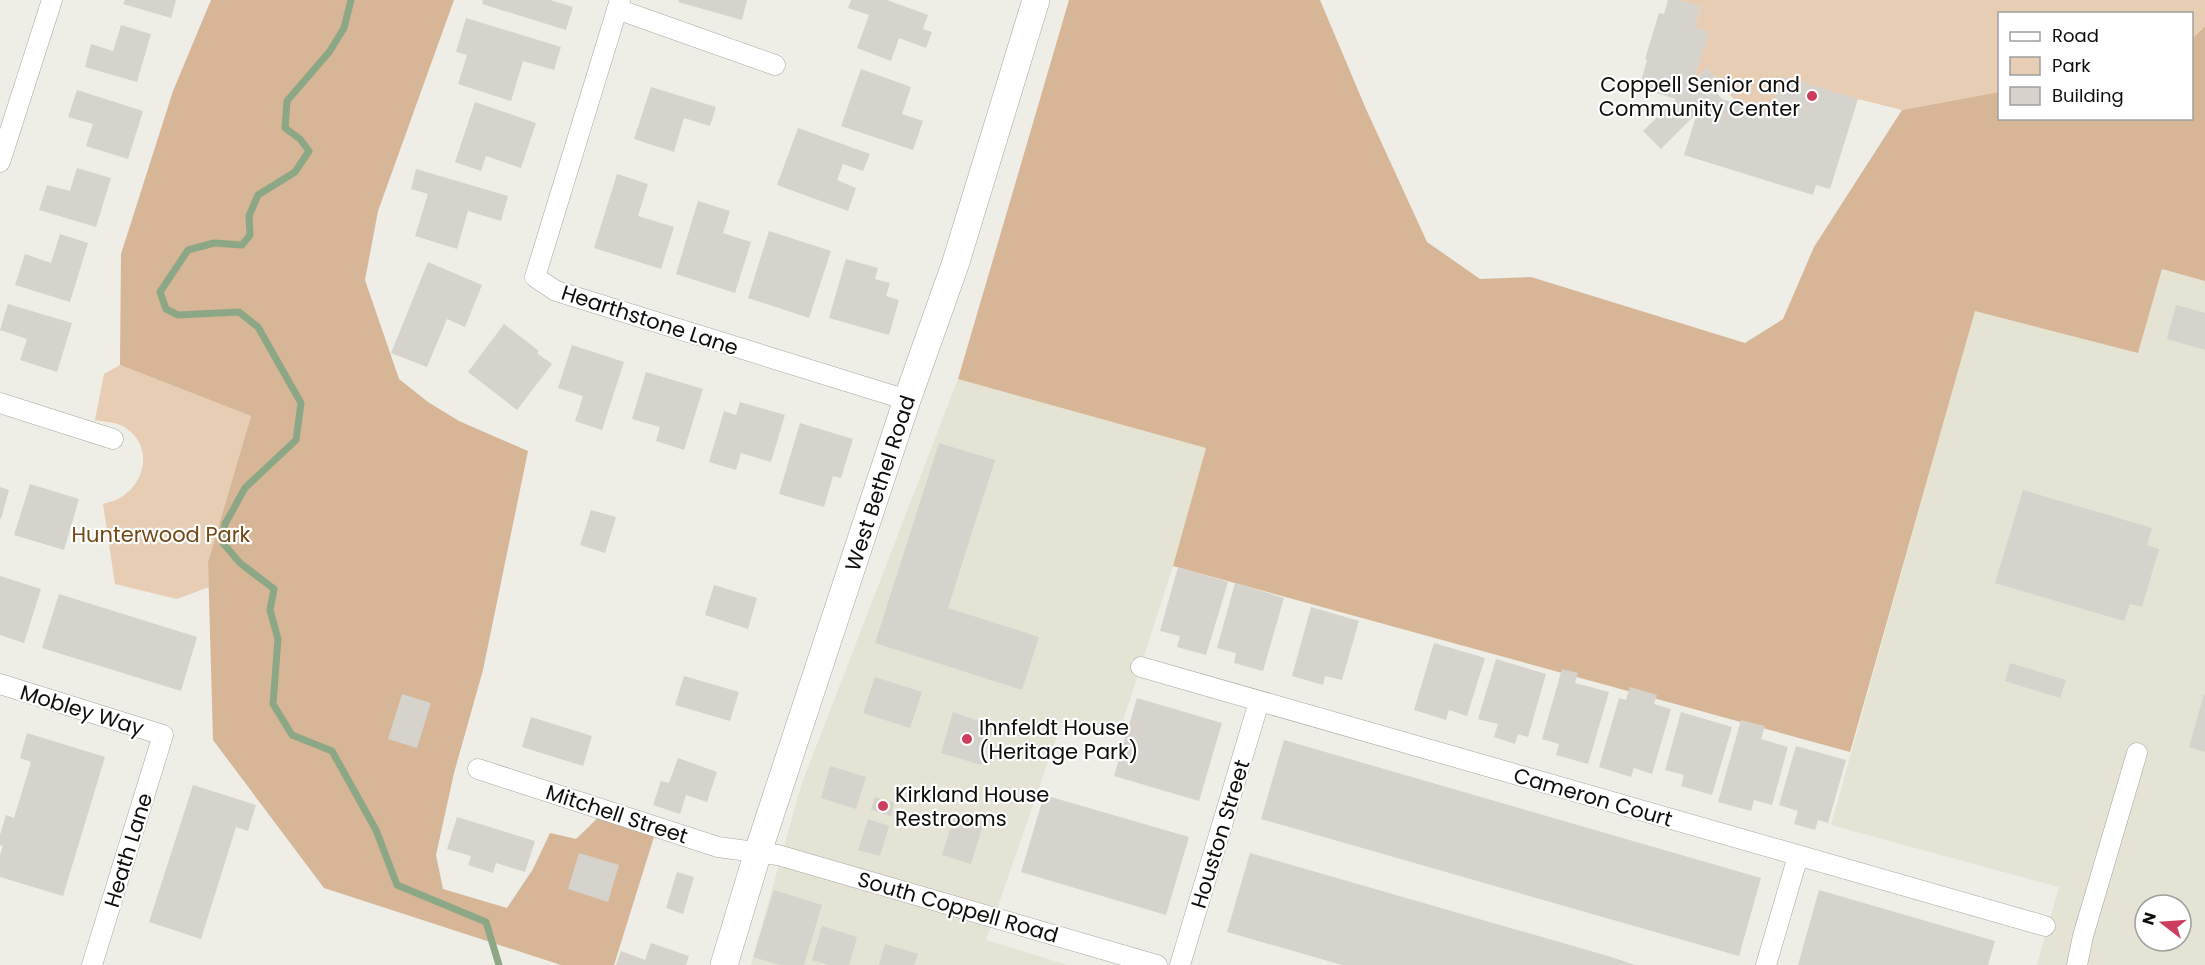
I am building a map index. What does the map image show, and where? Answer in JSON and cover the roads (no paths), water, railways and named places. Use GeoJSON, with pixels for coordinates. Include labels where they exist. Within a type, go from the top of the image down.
{"type":"FeatureCollection","features":[{"type":"Feature","properties":{"kind":"main road","name":"West Bethel Road"},"geometry":{"type":"LineString","coordinates":[[724,965],[758,852],[907,400],[954,265],[1036,0]]}},
{"type":"Feature","properties":{"kind":"street"},"geometry":{"type":"LineString","coordinates":[[0,162],[52,0]]}},
{"type":"Feature","properties":{"kind":"street"},"geometry":{"type":"LineString","coordinates":[[618,4],[775,65]]}},
{"type":"Feature","properties":{"kind":"street","name":"Hearthstone Lane"},"geometry":{"type":"LineString","coordinates":[[618,4],[536,277],[556,291],[907,400]]}},
{"type":"Feature","properties":{"kind":"street"},"geometry":{"type":"LineString","coordinates":[[0,403],[113,439]]}},
{"type":"Feature","properties":{"kind":"street","name":"Cameron Court"},"geometry":{"type":"LineString","coordinates":[[1141,667],[2044,926]]}},
{"type":"Feature","properties":{"kind":"street","name":"Mobley Way"},"geometry":{"type":"LineString","coordinates":[[0,684],[163,735]]}},
{"type":"Feature","properties":{"kind":"street","name":"Houston Street"},"geometry":{"type":"LineString","coordinates":[[1180,965],[1259,702]]}},
{"type":"Feature","properties":{"kind":"street","name":"Heath Lane"},"geometry":{"type":"LineString","coordinates":[[92,965],[163,735]]}},
{"type":"Feature","properties":{"kind":"street"},"geometry":{"type":"LineString","coordinates":[[2076,965],[2137,753]]}},
{"type":"Feature","properties":{"kind":"street","name":"Mitchell Street"},"geometry":{"type":"LineString","coordinates":[[478,769],[718,847],[758,852]]}},
{"type":"Feature","properties":{"kind":"street","name":"South Coppell Road"},"geometry":{"type":"LineString","coordinates":[[758,852],[778,855],[1157,965]]}},
{"type":"Feature","properties":{"kind":"street"},"geometry":{"type":"LineString","coordinates":[[1766,965],[1798,856]]}},
{"type":"Feature","properties":{"kind":"waterway"},"geometry":{"type":"LineString","coordinates":[[351,0],[344,28],[330,51],[287,101],[285,128],[300,139],[309,151],[295,172],[258,195],[249,216],[250,235],[242,245],[214,243],[188,250],[160,292],[166,309],[178,315],[239,312],[258,327],[301,403],[296,440],[245,488],[225,524],[223,543],[240,563],[274,589],[270,610],[278,639],[273,704],[292,735],[332,751],[376,830],[397,885],[486,922],[499,965]]}},
{"type":"Feature","properties":{"kind":"place","name":"Coppell Senior and Community Center"},"geometry":{"type":"Point","coordinates":[1812,96]}},
{"type":"Feature","properties":{"kind":"place","name":"Ihnfeldt House (Heritage Park)"},"geometry":{"type":"Point","coordinates":[967,739]}},
{"type":"Feature","properties":{"kind":"place","name":"Kirkland House Restrooms"},"geometry":{"type":"Point","coordinates":[883,806]}},
{"type":"Feature","properties":{"kind":"park label","name":"Hunterwood Park"},"geometry":{"type":"Point","coordinates":[161,534]}}]}
